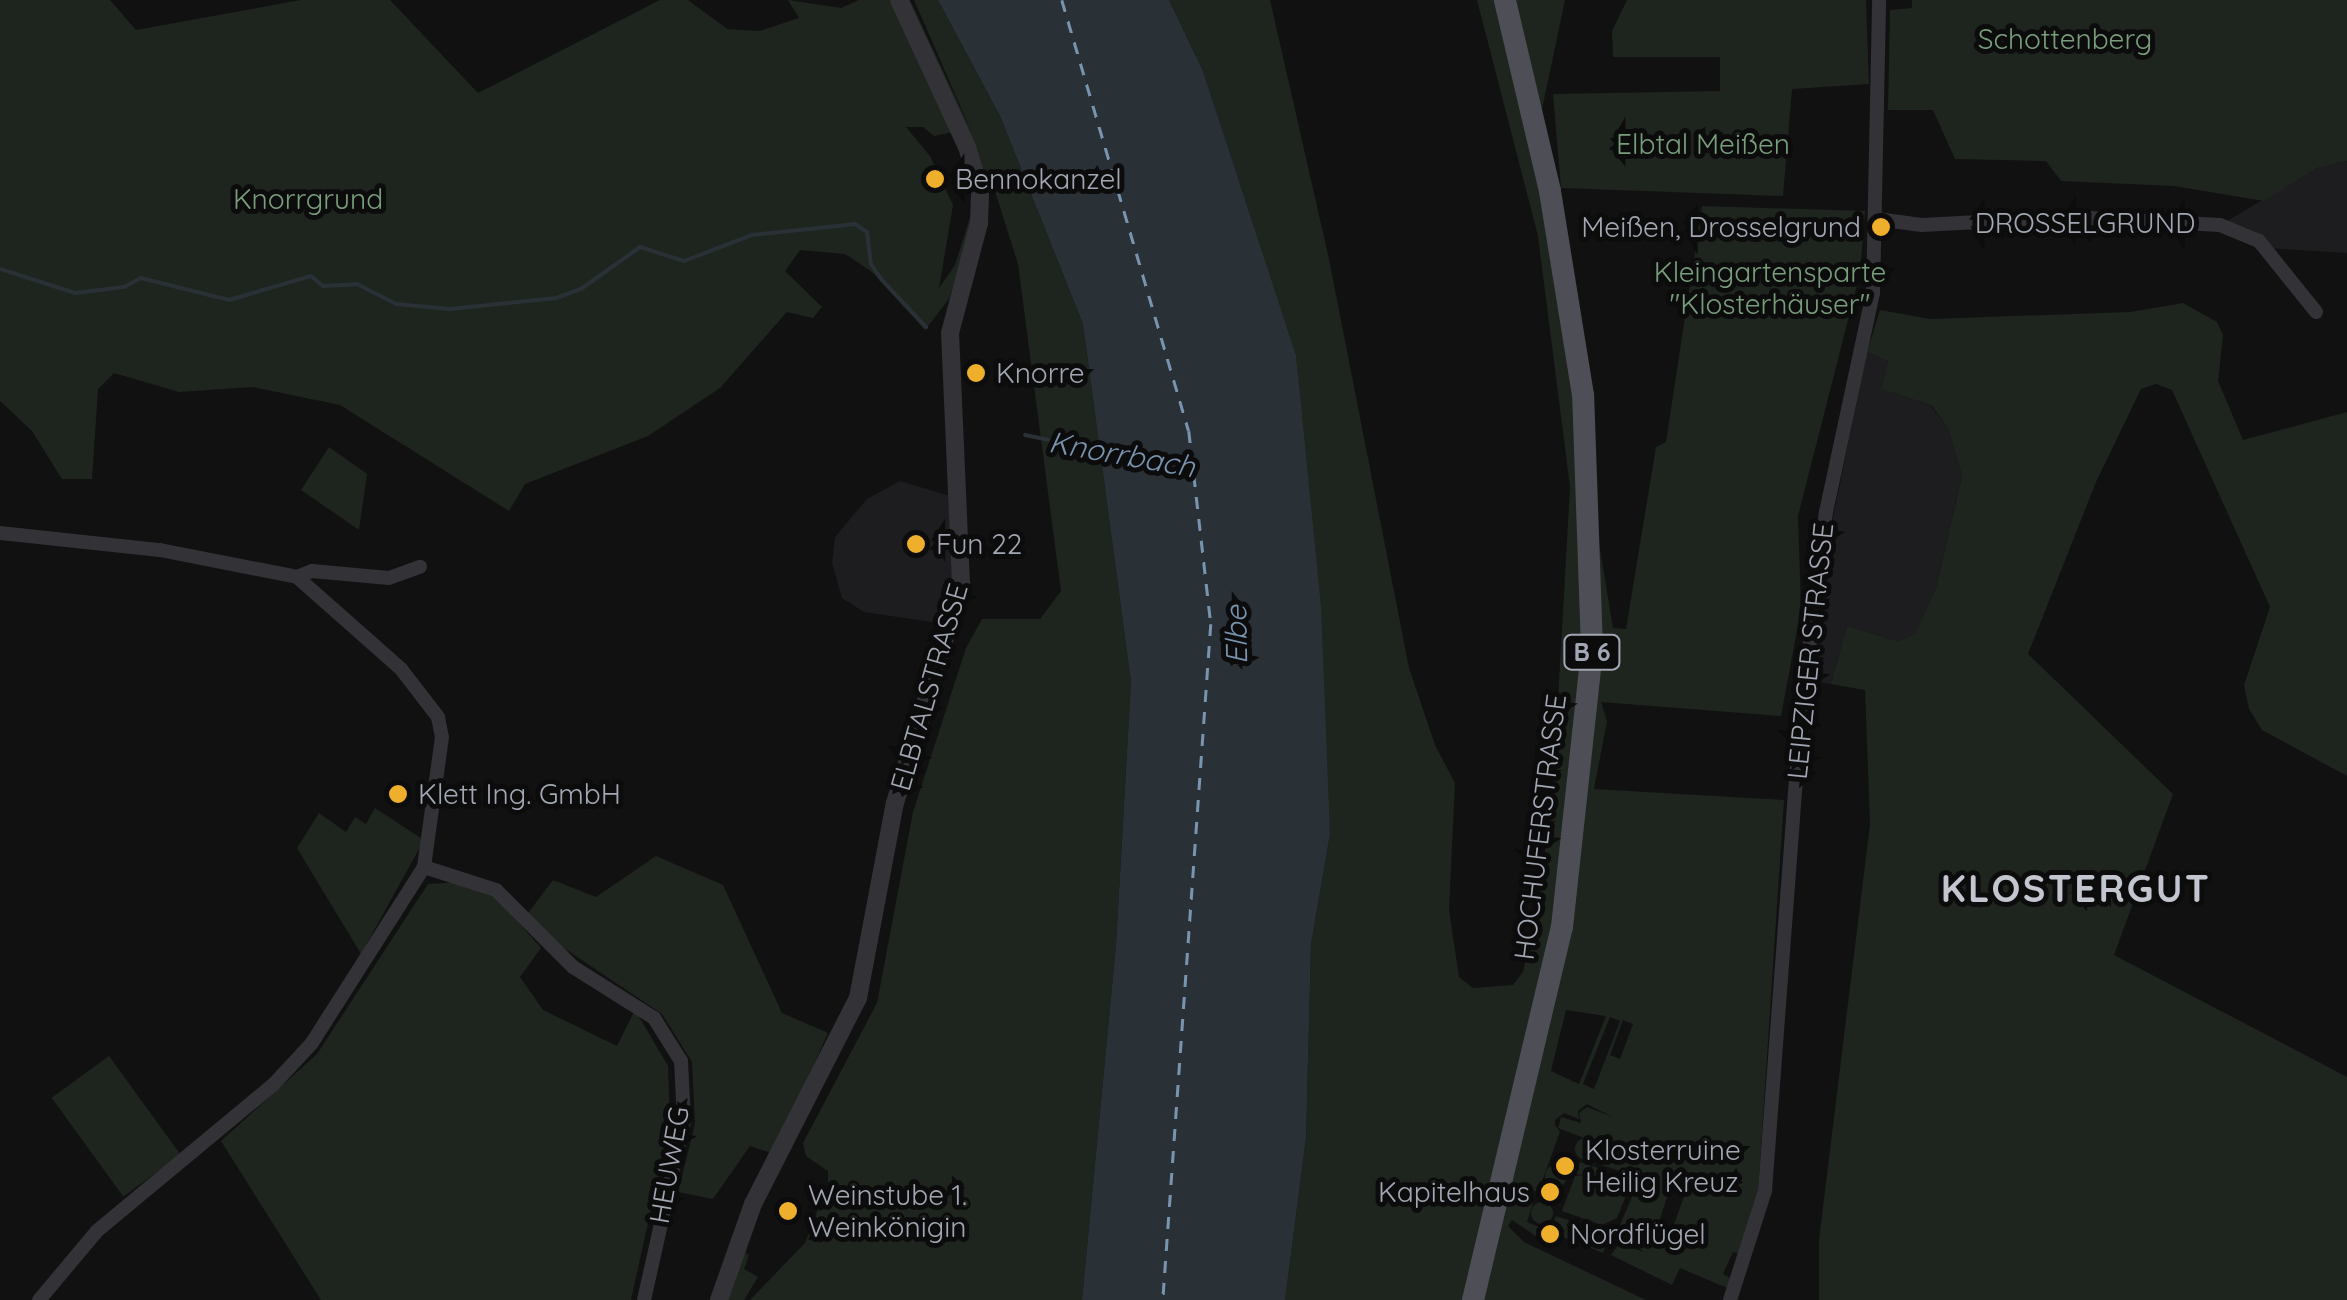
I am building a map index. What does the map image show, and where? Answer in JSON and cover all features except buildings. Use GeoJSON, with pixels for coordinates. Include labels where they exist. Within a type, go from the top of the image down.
{"type":"FeatureCollection","features":[{"type":"Feature","properties":{"kind":"main road","name":"HOCHUFERSTRASSE"},"geometry":{"type":"LineString","coordinates":[[1474,1300],[1562,928],[1592,649],[1582,395],[1550,191],[1505,0]]}},
{"type":"Feature","properties":{"kind":"street","name":"ELBTALSTRASSE"},"geometry":{"type":"LineString","coordinates":[[719,1300],[753,1204],[858,998],[895,803],[962,584],[950,333],[979,223],[980,190],[899,0]]}},
{"type":"Feature","properties":{"kind":"street","name":"LEIPZIGER STRASSE"},"geometry":{"type":"LineString","coordinates":[[1730,1300],[1766,1190],[1800,726],[1826,512],[1873,293],[1879,0]]}},
{"type":"Feature","properties":{"kind":"street","name":"DROSSELGRUND"},"geometry":{"type":"LineString","coordinates":[[1877,219],[1922,224],[2070,217],[2220,225],[2259,241],[2316,312]]}},
{"type":"Feature","properties":{"kind":"street"},"geometry":{"type":"LineString","coordinates":[[0,533],[160,550],[297,577],[401,668],[438,717],[442,737],[424,867],[312,1043],[274,1084],[97,1231],[39,1300]]}},
{"type":"Feature","properties":{"kind":"street"},"geometry":{"type":"LineString","coordinates":[[297,577],[312,571],[389,578],[420,567]]}},
{"type":"Feature","properties":{"kind":"street","name":"HEUWEG"},"geometry":{"type":"LineString","coordinates":[[424,867],[496,890],[573,967],[654,1018],[682,1061],[684,1121],[644,1300]]}},
{"type":"Feature","properties":{"kind":"shaded area"},"geometry":{"type":"Polygon","coordinates":[[[2347,161],[2347,253],[2266,248],[2220,225],[2317,168],[2347,161]]]}},
{"type":"Feature","properties":{"kind":"shaded area"},"geometry":{"type":"Polygon","coordinates":[[[1867,352],[1888,361],[1883,389],[1931,406],[1948,428],[1962,474],[1936,588],[1915,634],[1897,641],[1847,626],[1831,684],[1814,681],[1826,552],[1867,352]]]}},
{"type":"Feature","properties":{"kind":"shaded area"},"geometry":{"type":"Polygon","coordinates":[[[900,481],[950,496],[955,579],[945,624],[864,612],[842,598],[832,563],[835,537],[867,499],[900,481]]]}},
{"type":"Feature","properties":{"kind":"green space","name":"Knorrgrund"},"geometry":{"type":"Polygon","coordinates":[[[0,0],[110,0],[136,30],[301,0],[390,0],[478,93],[660,0],[688,0],[727,29],[760,31],[799,18],[788,0],[841,8],[859,0],[892,0],[953,132],[934,136],[923,127],[906,127],[930,156],[953,205],[939,288],[955,265],[971,214],[969,237],[949,299],[925,330],[872,272],[845,254],[800,250],[785,271],[822,307],[813,318],[787,312],[720,388],[648,436],[525,484],[509,511],[340,405],[253,387],[179,392],[114,373],[98,389],[92,479],[62,479],[32,431],[0,401],[0,0]]]}},
{"type":"Feature","properties":{"kind":"green space"},"geometry":{"type":"Polygon","coordinates":[[[904,0],[910,0],[972,133],[914,0],[938,0],[1000,116],[1083,324],[1131,682],[1116,945],[1082,1300],[750,1300],[805,1243],[828,1183],[828,1171],[806,1156],[803,1143],[877,1003],[913,812],[966,648],[982,619],[1040,619],[1061,591],[1018,264],[994,188],[986,189],[904,0]]]}},
{"type":"Feature","properties":{"kind":"green space","name":"Kleingartensparte \"Klosterhäuser\""},"geometry":{"type":"Polygon","coordinates":[[[1169,0],[1270,0],[1329,259],[1409,668],[1435,745],[1455,783],[1449,910],[1459,977],[1473,988],[1513,985],[1523,972],[1538,905],[1553,790],[1570,487],[1538,236],[1477,0],[1496,0],[1538,173],[1613,628],[1626,629],[1656,447],[1666,442],[1702,206],[1865,211],[1860,273],[1798,516],[1801,609],[1781,716],[1601,702],[1607,721],[1594,789],[1784,800],[1758,1193],[1742,1255],[1733,1252],[1723,1274],[1732,1279],[1727,1288],[1680,1268],[1672,1285],[1611,1255],[1619,1244],[1644,1252],[1617,1232],[1640,1178],[1599,1164],[1605,1146],[1558,1128],[1561,1117],[1581,1123],[1579,1113],[1587,1107],[1613,1117],[1587,1104],[1578,1111],[1579,1119],[1564,1113],[1555,1120],[1555,1125],[1560,1132],[1538,1192],[1527,1189],[1523,1199],[1533,1203],[1527,1222],[1547,1230],[1543,1241],[1512,1220],[1508,1226],[1524,1242],[1646,1300],[1285,1300],[1306,1138],[1311,944],[1330,834],[1296,355],[1203,71],[1169,0]],[[1566,1010],[1551,1071],[1579,1084],[1606,1016],[1566,1010]],[[1610,1017],[1583,1084],[1594,1089],[1620,1021],[1610,1017]],[[1623,1020],[1610,1055],[1620,1059],[1633,1024],[1623,1020]],[[1671,1185],[1654,1237],[1676,1245],[1680,1236],[1673,1227],[1686,1191],[1671,1185]]]}},
{"type":"Feature","properties":{"kind":"green space"},"geometry":{"type":"Polygon","coordinates":[[[1512,0],[1565,0],[1541,114],[1512,0]]]}},
{"type":"Feature","properties":{"kind":"green space","name":"Elbtal Meißen"},"geometry":{"type":"Polygon","coordinates":[[[1627,0],[1866,0],[1869,84],[1792,89],[1783,196],[1561,188],[1553,94],[1720,91],[1720,57],[1613,57],[1612,31],[1627,0]]]}},
{"type":"Feature","properties":{"kind":"green space","name":"Schottenberg"},"geometry":{"type":"Polygon","coordinates":[[[1912,0],[2347,0],[2347,161],[2317,168],[2264,201],[2174,186],[2061,181],[2046,161],[1955,159],[1933,110],[1888,110],[1890,10],[1912,8],[1912,0]]]}},
{"type":"Feature","properties":{"kind":"green space"},"geometry":{"type":"Polygon","coordinates":[[[2183,303],[2217,322],[2223,335],[2218,381],[2243,440],[2347,412],[2347,776],[2262,730],[2249,709],[2244,685],[2270,607],[2172,390],[2156,384],[2141,389],[2096,482],[2028,654],[2173,794],[2114,955],[2347,1077],[2347,1300],[1819,1300],[1819,1240],[1870,824],[1865,690],[1831,684],[1847,626],[1897,641],[1915,634],[1936,588],[1962,475],[1948,428],[1932,406],[1882,389],[1888,361],[1867,352],[1880,310],[1930,319],[2130,312],[2183,303]]]}},
{"type":"Feature","properties":{"kind":"green space"},"geometry":{"type":"Polygon","coordinates":[[[329,447],[367,474],[359,530],[301,490],[329,447]]]}},
{"type":"Feature","properties":{"kind":"green space"},"geometry":{"type":"Polygon","coordinates":[[[375,808],[424,840],[361,954],[297,848],[319,813],[346,832],[355,817],[366,824],[375,808]]]}},
{"type":"Feature","properties":{"kind":"green space"},"geometry":{"type":"Polygon","coordinates":[[[656,856],[723,885],[782,1013],[828,1033],[774,1154],[750,1146],[713,1199],[678,1192],[695,1124],[692,1062],[662,1014],[552,940],[528,913],[553,880],[596,897],[656,856]]]}},
{"type":"Feature","properties":{"kind":"green space"},"geometry":{"type":"Polygon","coordinates":[[[460,882],[495,896],[541,948],[520,977],[543,1010],[617,1046],[635,1010],[668,1066],[670,1123],[631,1300],[321,1300],[221,1141],[317,1054],[428,884],[460,882]]]}},
{"type":"Feature","properties":{"kind":"green space"},"geometry":{"type":"Polygon","coordinates":[[[109,1056],[181,1155],[123,1196],[52,1098],[109,1056]]]}},
{"type":"Feature","properties":{"kind":"green space"},"geometry":{"type":"Polygon","coordinates":[[[1586,1138],[1594,1141],[1594,1157],[1586,1160],[1578,1157],[1575,1149],[1578,1141],[1586,1138]]]}},
{"type":"Feature","properties":{"kind":"green space"},"geometry":{"type":"Polygon","coordinates":[[[1580,1162],[1591,1166],[1588,1174],[1593,1166],[1619,1177],[1627,1193],[1617,1218],[1602,1225],[1562,1211],[1575,1176],[1585,1175],[1575,1174],[1580,1162]]]}},
{"type":"Feature","properties":{"kind":"green space"},"geometry":{"type":"Polygon","coordinates":[[[1556,1165],[1564,1168],[1564,1184],[1556,1187],[1548,1184],[1545,1176],[1548,1168],[1556,1165]]]}},
{"type":"Feature","properties":{"kind":"green space"},"geometry":{"type":"Polygon","coordinates":[[[1542,1202],[1550,1205],[1550,1221],[1542,1224],[1534,1221],[1531,1213],[1534,1205],[1542,1202]]]}},
{"type":"Feature","properties":{"kind":"green space"},"geometry":{"type":"Polygon","coordinates":[[[1556,1216],[1610,1234],[1603,1253],[1586,1246],[1590,1235],[1582,1233],[1588,1236],[1584,1246],[1576,1242],[1580,1231],[1575,1242],[1563,1237],[1566,1226],[1562,1237],[1549,1232],[1556,1216]]]}},
{"type":"Feature","properties":{"kind":"green space"},"geometry":{"type":"Polygon","coordinates":[[[741,1250],[749,1255],[744,1269],[758,1277],[744,1300],[724,1300],[741,1250]]]}},
{"type":"Feature","properties":{"kind":"water","name":"Elbe"},"geometry":{"type":"Polygon","coordinates":[[[938,0],[1169,0],[1203,71],[1296,355],[1321,607],[1330,834],[1311,944],[1306,1138],[1285,1300],[1082,1300],[1116,945],[1131,682],[1083,324],[1000,116],[938,0]]]}},
{"type":"Feature","properties":{"kind":"waterway","name":"Knorrbach"},"geometry":{"type":"LineString","coordinates":[[0,269],[75,293],[124,287],[141,278],[229,300],[311,276],[323,286],[357,284],[396,304],[450,309],[556,298],[581,289],[640,247],[684,261],[752,235],[855,224],[867,232],[871,264],[881,279],[926,327]]}},
{"type":"Feature","properties":{"kind":"waterway"},"geometry":{"type":"LineString","coordinates":[[1025,435],[1103,451]]}},
{"type":"Feature","properties":{"kind":"ferry route"},"geometry":{"type":"LineString","coordinates":[[1062,0],[1189,431],[1211,624],[1163,1300]]}},
{"type":"Feature","properties":{"kind":"place","name":"Bennokanzel"},"geometry":{"type":"Point","coordinates":[935,179]}},
{"type":"Feature","properties":{"kind":"place","name":"Meißen, Drosselgrund"},"geometry":{"type":"Point","coordinates":[1881,227]}},
{"type":"Feature","properties":{"kind":"place","name":"Knorre"},"geometry":{"type":"Point","coordinates":[976,373]}},
{"type":"Feature","properties":{"kind":"place","name":"Fun 22"},"geometry":{"type":"Point","coordinates":[916,544]}},
{"type":"Feature","properties":{"kind":"place","name":"Klett Ing. GmbH"},"geometry":{"type":"Point","coordinates":[398,794]}},
{"type":"Feature","properties":{"kind":"place","name":"Klosterruine Heilig Kreuz"},"geometry":{"type":"Point","coordinates":[1565,1166]}},
{"type":"Feature","properties":{"kind":"place","name":"Kapitelhaus"},"geometry":{"type":"Point","coordinates":[1550,1192]}},
{"type":"Feature","properties":{"kind":"place","name":"Weinstube 1. Weinkönigin"},"geometry":{"type":"Point","coordinates":[788,1211]}},
{"type":"Feature","properties":{"kind":"place","name":"Nordflügel"},"geometry":{"type":"Point","coordinates":[1550,1234]}},
{"type":"Feature","properties":{"kind":"district","name":"KLOSTERGUT"},"geometry":{"type":"Point","coordinates":[2076,889]}}]}
